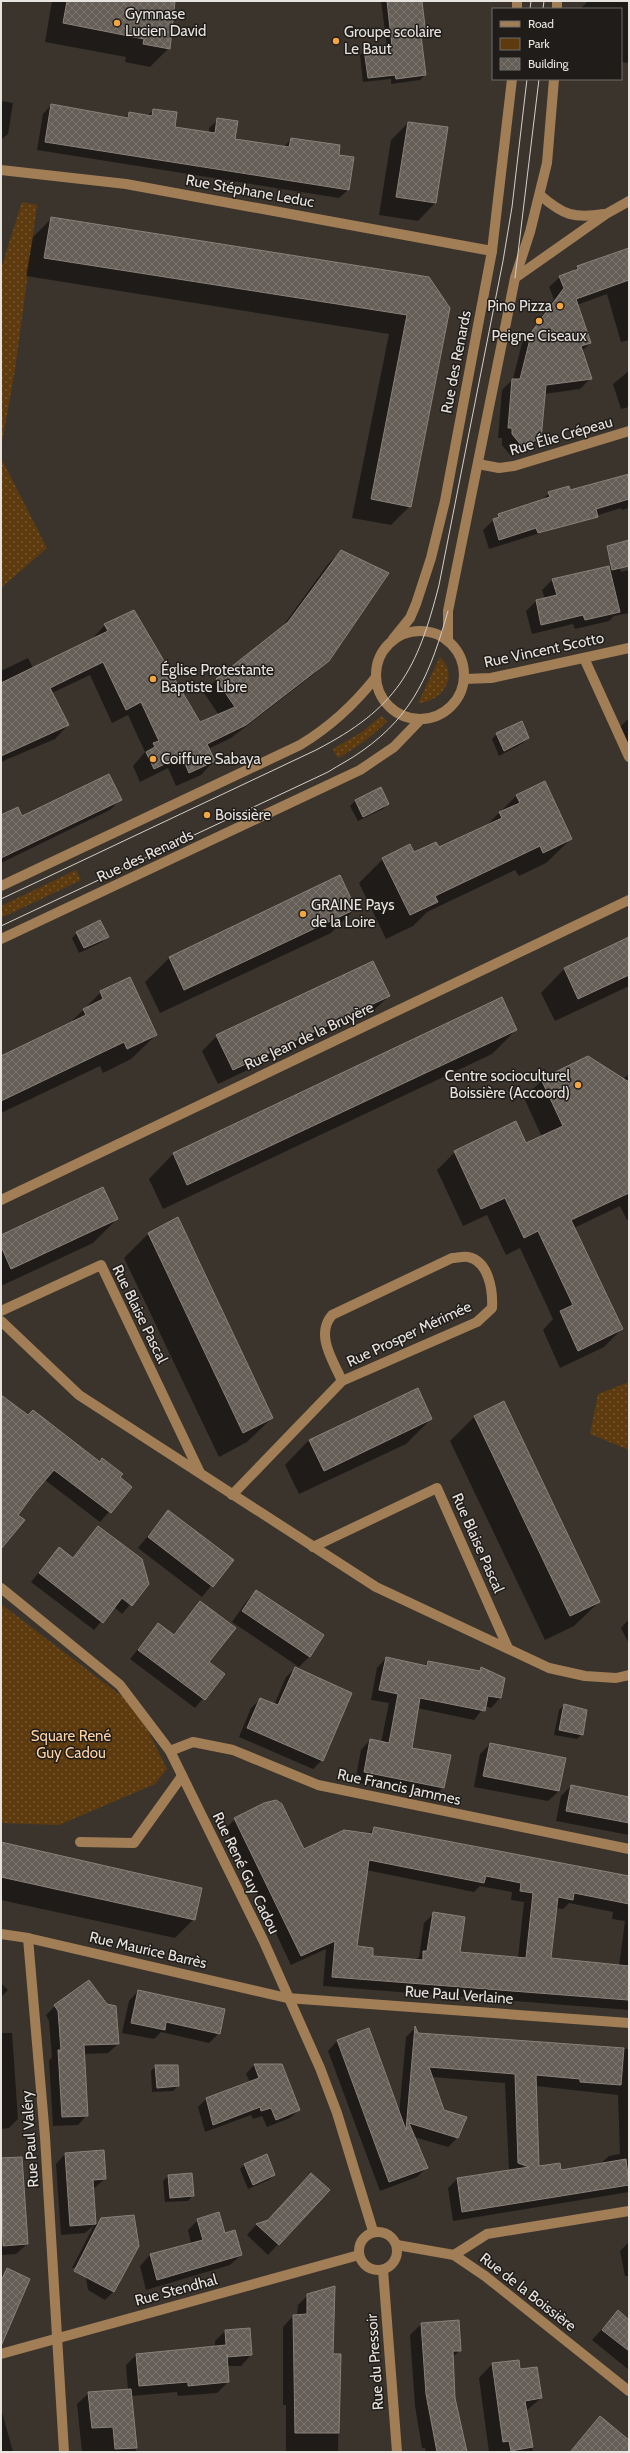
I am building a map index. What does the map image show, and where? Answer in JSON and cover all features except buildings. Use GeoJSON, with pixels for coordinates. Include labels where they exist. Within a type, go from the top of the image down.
{"type":"FeatureCollection","features":[{"type":"Feature","properties":{"kind":"street","name":"Rue des Renards"},"geometry":{"type":"LineString","coordinates":[[393,639],[410,618],[431,558],[450,471],[492,251],[512,80]]}},
{"type":"Feature","properties":{"kind":"street"},"geometry":{"type":"LineString","coordinates":[[448,641],[448,611],[515,278],[540,195],[547,163],[554,80]]}},
{"type":"Feature","properties":{"kind":"street","name":"Rue Stéphane Leduc"},"geometry":{"type":"LineString","coordinates":[[1,170],[133,186],[492,251]]}},
{"type":"Feature","properties":{"kind":"street"},"geometry":{"type":"LineString","coordinates":[[540,195],[566,214],[584,218],[606,214]]}},
{"type":"Feature","properties":{"kind":"street"},"geometry":{"type":"LineString","coordinates":[[515,278],[606,214],[629,201]]}},
{"type":"Feature","properties":{"kind":"street","name":"Rue Élie Crépeau"},"geometry":{"type":"LineString","coordinates":[[478,464],[499,468],[514,466],[629,431]]}},
{"type":"Feature","properties":{"kind":"street"},"geometry":{"type":"LineString","coordinates":[[418,631],[435,633],[448,641],[457,651],[462,662],[464,679],[460,694],[451,707],[437,716],[420,720],[403,716],[388,706],[380,695],[376,678],[380,656],[393,639],[405,633],[418,631]]}},
{"type":"Feature","properties":{"kind":"street","name":"Rue Vincent Scotto"},"geometry":{"type":"LineString","coordinates":[[464,679],[491,678],[629,648]]}},
{"type":"Feature","properties":{"kind":"street"},"geometry":{"type":"LineString","coordinates":[[584,658],[629,757]]}},
{"type":"Feature","properties":{"kind":"street"},"geometry":{"type":"LineString","coordinates":[[1,886],[300,745],[335,721],[360,697],[376,678]]}},
{"type":"Feature","properties":{"kind":"street","name":"Rue des Renards"},"geometry":{"type":"LineString","coordinates":[[1,940],[360,770],[394,748],[420,720]]}},
{"type":"Feature","properties":{"kind":"street","name":"Rue Jean de la Bruyère"},"geometry":{"type":"LineString","coordinates":[[1,1200],[629,900]]}},
{"type":"Feature","properties":{"kind":"street","name":"Rue Prosper Mérimée"},"geometry":{"type":"LineString","coordinates":[[232,1495],[342,1381],[477,1322],[492,1308],[493,1290],[482,1266],[468,1257],[452,1258],[332,1315],[326,1322],[323,1332],[342,1381]]}},
{"type":"Feature","properties":{"kind":"street","name":"Rue Blaise Pascal"},"geometry":{"type":"LineString","coordinates":[[1,1311],[101,1265],[200,1474]]}},
{"type":"Feature","properties":{"kind":"street"},"geometry":{"type":"LineString","coordinates":[[1,1321],[80,1395],[376,1587],[549,1668],[567,1673],[616,1678],[629,1675]]}},
{"type":"Feature","properties":{"kind":"street","name":"Rue Blaise Pascal"},"geometry":{"type":"LineString","coordinates":[[314,1547],[437,1488],[508,1648]]}},
{"type":"Feature","properties":{"kind":"street","name":"Rue René Guy Cadou"},"geometry":{"type":"LineString","coordinates":[[1,1588],[120,1686],[170,1751],[264,1942],[287,1998],[323,2076],[373,2231]]}},
{"type":"Feature","properties":{"kind":"street","name":"Rue Francis Jammes"},"geometry":{"type":"LineString","coordinates":[[170,1751],[194,1742],[233,1750],[318,1785],[629,1849]]}},
{"type":"Feature","properties":{"kind":"street"},"geometry":{"type":"LineString","coordinates":[[80,1842],[134,1844],[182,1776]]}},
{"type":"Feature","properties":{"kind":"street","name":"Rue Maurice Barrès"},"geometry":{"type":"LineString","coordinates":[[1,1934],[28,1938],[287,1998]]}},
{"type":"Feature","properties":{"kind":"street","name":"Rue Paul Valéry"},"geometry":{"type":"LineString","coordinates":[[28,1938],[45,2137],[64,2452]]}},
{"type":"Feature","properties":{"kind":"street","name":"Rue Paul Verlaine"},"geometry":{"type":"LineString","coordinates":[[287,1998],[629,2024]]}},
{"type":"Feature","properties":{"kind":"street"},"geometry":{"type":"LineString","coordinates":[[454,2255],[487,2234],[629,2211]]}},
{"type":"Feature","properties":{"kind":"street"},"geometry":{"type":"LineString","coordinates":[[373,2231],[380,2231],[390,2237],[397,2245],[396,2255],[392,2264],[383,2270],[373,2270],[364,2264],[359,2255],[359,2245],[364,2237],[373,2231]]}},
{"type":"Feature","properties":{"kind":"street","name":"Rue de la Boissière"},"geometry":{"type":"LineString","coordinates":[[397,2245],[454,2255],[485,2276],[629,2391]]}},
{"type":"Feature","properties":{"kind":"street","name":"Rue Stendhal"},"geometry":{"type":"LineString","coordinates":[[1,2354],[359,2255]]}},
{"type":"Feature","properties":{"kind":"street","name":"Rue du Pressoir"},"geometry":{"type":"LineString","coordinates":[[383,2270],[397,2452]]}},
{"type":"Feature","properties":{"kind":"green space"},"geometry":{"type":"Polygon","coordinates":[[[22,202],[37,205],[15,370],[1,447],[1,269],[22,202]]]}},
{"type":"Feature","properties":{"kind":"green space"},"geometry":{"type":"Polygon","coordinates":[[[1,458],[47,548],[1,588],[1,458]]]}},
{"type":"Feature","properties":{"kind":"green space"},"geometry":{"type":"Polygon","coordinates":[[[440,657],[446,664],[448,672],[446,687],[441,693],[427,702],[418,703],[440,657]]]}},
{"type":"Feature","properties":{"kind":"green space"},"geometry":{"type":"Polygon","coordinates":[[[381,716],[387,721],[376,732],[338,758],[333,749],[362,732],[381,716]]]}},
{"type":"Feature","properties":{"kind":"green space"},"geometry":{"type":"Polygon","coordinates":[[[76,870],[81,880],[1,918],[1,906],[76,870]]]}},
{"type":"Feature","properties":{"kind":"green space"},"geometry":{"type":"Polygon","coordinates":[[[629,1382],[629,1450],[590,1434],[598,1394],[629,1382]]]}},
{"type":"Feature","properties":{"kind":"green space","name":"Square René Guy Cadou"},"geometry":{"type":"Polygon","coordinates":[[[1,1604],[136,1707],[167,1769],[155,1784],[59,1825],[1,1823],[1,1604]]]}},
{"type":"Feature","properties":{"kind":"tram line"},"geometry":{"type":"LineString","coordinates":[[530,8],[531,1]]}},
{"type":"Feature","properties":{"kind":"tram line"},"geometry":{"type":"LineString","coordinates":[[543,8],[544,1]]}},
{"type":"Feature","properties":{"kind":"tram line"},"geometry":{"type":"LineString","coordinates":[[1,899],[316,750],[366,719],[385,702],[400,684],[412,664],[422,641],[439,585],[503,261],[512,207],[527,80]]}},
{"type":"Feature","properties":{"kind":"tram line"},"geometry":{"type":"LineString","coordinates":[[515,278],[539,80]]}},
{"type":"Feature","properties":{"kind":"tram line"},"geometry":{"type":"LineString","coordinates":[[1,926],[328,772],[354,757],[380,737],[408,706],[435,653],[448,611]]}},
{"type":"Feature","properties":{"kind":"place","name":"Gymnase Lucien David"},"geometry":{"type":"Point","coordinates":[117,23]}},
{"type":"Feature","properties":{"kind":"place","name":"Groupe scolaire Le Baut"},"geometry":{"type":"Point","coordinates":[336,41]}},
{"type":"Feature","properties":{"kind":"place","name":"Pino Pizza"},"geometry":{"type":"Point","coordinates":[560,306]}},
{"type":"Feature","properties":{"kind":"place","name":"Peigne Ciseaux"},"geometry":{"type":"Point","coordinates":[539,321]}},
{"type":"Feature","properties":{"kind":"place","name":"Église Protestante Baptiste Libre"},"geometry":{"type":"Point","coordinates":[153,679]}},
{"type":"Feature","properties":{"kind":"place","name":"Coiffure Sabaya"},"geometry":{"type":"Point","coordinates":[153,759]}},
{"type":"Feature","properties":{"kind":"place","name":"Boissière"},"geometry":{"type":"Point","coordinates":[207,815]}},
{"type":"Feature","properties":{"kind":"place","name":"GRAINE Pays de la Loire"},"geometry":{"type":"Point","coordinates":[303,914]}},
{"type":"Feature","properties":{"kind":"place","name":"Centre socioculturel Boissière (Accoord)"},"geometry":{"type":"Point","coordinates":[578,1085]}}]}
